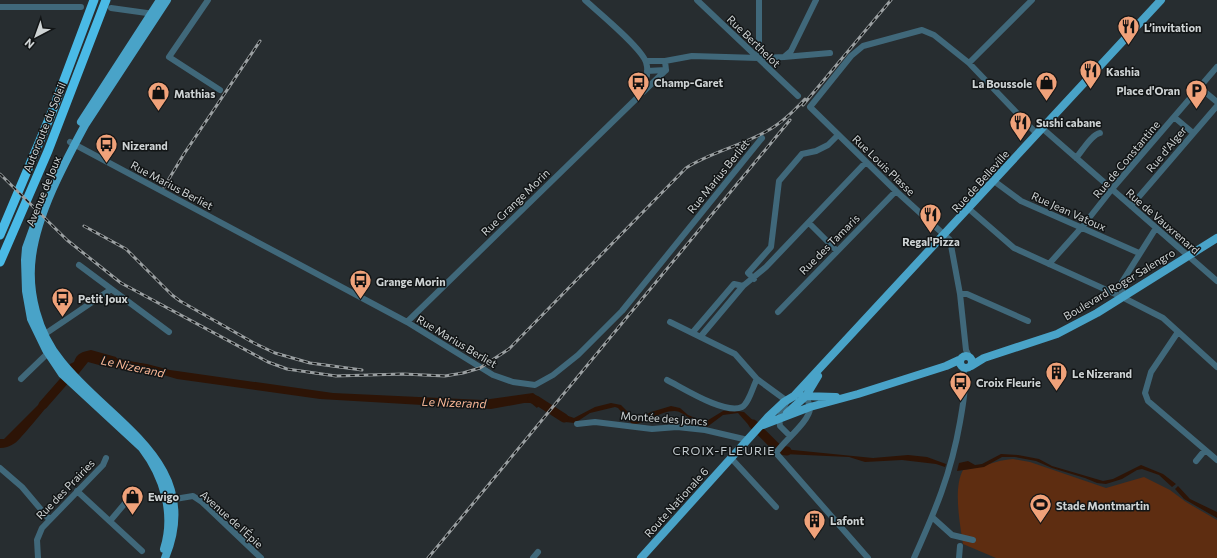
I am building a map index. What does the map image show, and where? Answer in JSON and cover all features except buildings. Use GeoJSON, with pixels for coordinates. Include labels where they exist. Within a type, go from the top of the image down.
{"type":"FeatureCollection","features":[{"type":"Feature","properties":{"kind":"highway","name":"Autoroute du Soleil"},"geometry":{"type":"LineString","coordinates":[[0,235],[49,119],[94,0]]}},
{"type":"Feature","properties":{"kind":"highway","name":"Autoroute du Soleil"},"geometry":{"type":"LineString","coordinates":[[0,262],[109,4]]}},
{"type":"Feature","properties":{"kind":"main road","name":"Avenue de Joux"},"geometry":{"type":"LineString","coordinates":[[160,0],[154,14],[72,143],[34,221],[26,248],[25,266],[28,306],[50,351],[64,372],[148,447],[168,478],[174,529],[165,558]]}},
{"type":"Feature","properties":{"kind":"main road","name":"Avenue de Joux"},"geometry":{"type":"LineString","coordinates":[[154,14],[167,0]]}},
{"type":"Feature","properties":{"kind":"main road","name":"Rue de Belleville"},"geometry":{"type":"LineString","coordinates":[[945,235],[1161,0]]}},
{"type":"Feature","properties":{"kind":"main road","name":"Route Nationale 6"},"geometry":{"type":"LineString","coordinates":[[641,558],[758,430],[768,417],[794,396],[945,235]]}},
{"type":"Feature","properties":{"kind":"main road","name":"Boulevard Roger Salengro"},"geometry":{"type":"LineString","coordinates":[[781,417],[946,366],[984,358],[1057,334],[1097,313],[1217,238]]}},
{"type":"Feature","properties":{"kind":"main road","name":"Route Nationale 6"},"geometry":{"type":"LineString","coordinates":[[758,430],[781,417],[806,396],[829,359]]}},
{"type":"Feature","properties":{"kind":"main road","name":"Boulevard Roger Salengro"},"geometry":{"type":"LineString","coordinates":[[794,396],[845,397]]}},
{"type":"Feature","properties":{"kind":"main road","name":"Avenue de Joux"},"geometry":{"type":"LineString","coordinates":[[161,558],[167,532],[170,500]]}},
{"type":"Feature","properties":{"kind":"street"},"geometry":{"type":"LineString","coordinates":[[64,7],[68,0]]}},
{"type":"Feature","properties":{"kind":"street"},"geometry":{"type":"LineString","coordinates":[[208,0],[170,57],[220,90]]}},
{"type":"Feature","properties":{"kind":"street"},"geometry":{"type":"LineString","coordinates":[[585,0],[636,48],[646,61],[666,61],[692,56],[759,58],[830,53]]}},
{"type":"Feature","properties":{"kind":"street","name":"Rue Berthelot"},"geometry":{"type":"LineString","coordinates":[[697,0],[798,96]]}},
{"type":"Feature","properties":{"kind":"street"},"geometry":{"type":"LineString","coordinates":[[759,0],[759,58]]}},
{"type":"Feature","properties":{"kind":"street"},"geometry":{"type":"LineString","coordinates":[[784,57],[791,51],[816,0]]}},
{"type":"Feature","properties":{"kind":"street"},"geometry":{"type":"LineString","coordinates":[[970,63],[1032,0]]}},
{"type":"Feature","properties":{"kind":"street"},"geometry":{"type":"LineString","coordinates":[[109,4],[154,14]]}},
{"type":"Feature","properties":{"kind":"street"},"geometry":{"type":"LineString","coordinates":[[0,7],[81,7]]}},
{"type":"Feature","properties":{"kind":"street","name":"Rue de Vauxrenard"},"geometry":{"type":"LineString","coordinates":[[810,108],[851,56],[864,46],[922,30],[934,35],[970,63],[1040,131],[1076,158],[1217,281]]}},
{"type":"Feature","properties":{"kind":"street","name":"Rue Grange Morin"},"geometry":{"type":"LineString","coordinates":[[638,97],[646,84],[646,61]]}},
{"type":"Feature","properties":{"kind":"street"},"geometry":{"type":"LineString","coordinates":[[647,71],[666,70],[666,61]]}},
{"type":"Feature","properties":{"kind":"street","name":"Rue de Constantine"},"geometry":{"type":"LineString","coordinates":[[1049,264],[1082,227],[1112,189],[1217,66]]}},
{"type":"Feature","properties":{"kind":"street","name":"Rue Grange Morin"},"geometry":{"type":"LineString","coordinates":[[407,322],[666,70]]}},
{"type":"Feature","properties":{"kind":"street"},"geometry":{"type":"LineString","coordinates":[[1199,88],[1217,102]]}},
{"type":"Feature","properties":{"kind":"street","name":"Rue d'Alger"},"geometry":{"type":"LineString","coordinates":[[1131,206],[1217,106]]}},
{"type":"Feature","properties":{"kind":"street","name":"Rue Louis Plasse"},"geometry":{"type":"LineString","coordinates":[[810,108],[896,191],[945,235]]}},
{"type":"Feature","properties":{"kind":"street"},"geometry":{"type":"LineString","coordinates":[[1174,118],[1193,133]]}},
{"type":"Feature","properties":{"kind":"street"},"geometry":{"type":"LineString","coordinates":[[1076,158],[1089,143],[1092,137],[1100,133]]}},
{"type":"Feature","properties":{"kind":"street"},"geometry":{"type":"LineString","coordinates":[[754,279],[748,273],[771,247],[779,181],[802,154],[816,151],[828,144],[838,135]]}},
{"type":"Feature","properties":{"kind":"street","name":"Rue Marius Berliet"},"geometry":{"type":"LineString","coordinates":[[72,143],[407,322],[493,375],[513,382],[535,385],[553,375],[578,355],[622,311],[762,138]]}},
{"type":"Feature","properties":{"kind":"street"},"geometry":{"type":"LineString","coordinates":[[701,336],[743,286],[754,279],[866,162]]}},
{"type":"Feature","properties":{"kind":"street","name":"Rue Jean Vatoux"},"geometry":{"type":"LineString","coordinates":[[994,181],[1021,201],[1139,253]]}},
{"type":"Feature","properties":{"kind":"street","name":"Rue des Tamaris"},"geometry":{"type":"LineString","coordinates":[[778,312],[896,191]]}},
{"type":"Feature","properties":{"kind":"street"},"geometry":{"type":"LineString","coordinates":[[969,209],[1014,248],[1122,297],[1162,318],[1217,367]]}},
{"type":"Feature","properties":{"kind":"street"},"geometry":{"type":"LineString","coordinates":[[809,223],[837,251]]}},
{"type":"Feature","properties":{"kind":"street"},"geometry":{"type":"LineString","coordinates":[[1122,297],[1122,282],[1156,228]]}},
{"type":"Feature","properties":{"kind":"street"},"geometry":{"type":"LineString","coordinates":[[914,558],[932,517],[949,472],[964,397],[966,361],[960,294],[950,240],[945,235]]}},
{"type":"Feature","properties":{"kind":"street"},"geometry":{"type":"LineString","coordinates":[[79,265],[110,290],[169,332]]}},
{"type":"Feature","properties":{"kind":"street"},"geometry":{"type":"LineString","coordinates":[[693,332],[734,284],[743,286]]}},
{"type":"Feature","properties":{"kind":"street"},"geometry":{"type":"LineString","coordinates":[[42,336],[110,290]]}},
{"type":"Feature","properties":{"kind":"street"},"geometry":{"type":"LineString","coordinates":[[960,294],[967,294],[1028,322]]}},
{"type":"Feature","properties":{"kind":"street"},"geometry":{"type":"LineString","coordinates":[[670,322],[735,354],[757,379],[787,401],[781,417],[780,426],[790,436]]}},
{"type":"Feature","properties":{"kind":"street"},"geometry":{"type":"LineString","coordinates":[[1178,332],[1151,372],[1145,393],[1148,401],[1217,460]]}},
{"type":"Feature","properties":{"kind":"street"},"geometry":{"type":"LineString","coordinates":[[21,379],[50,351]]}},
{"type":"Feature","properties":{"kind":"street"},"geometry":{"type":"LineString","coordinates":[[667,380],[723,408],[741,407],[745,404],[757,379]]}},
{"type":"Feature","properties":{"kind":"street"},"geometry":{"type":"LineString","coordinates":[[806,396],[810,407],[808,417],[782,443],[776,453],[868,558]]}},
{"type":"Feature","properties":{"kind":"street","name":"Montée des Joncs"},"geometry":{"type":"LineString","coordinates":[[577,424],[595,422],[652,429],[677,427],[705,430],[748,440]]}},
{"type":"Feature","properties":{"kind":"street"},"geometry":{"type":"LineString","coordinates":[[1196,461],[1205,450]]}},
{"type":"Feature","properties":{"kind":"street","name":"Rue des Prairies"},"geometry":{"type":"LineString","coordinates":[[38,558],[37,540],[42,528],[103,465],[106,458]]}},
{"type":"Feature","properties":{"kind":"street"},"geometry":{"type":"LineString","coordinates":[[731,458],[776,507]]}},
{"type":"Feature","properties":{"kind":"street"},"geometry":{"type":"LineString","coordinates":[[0,468],[22,486],[49,520]]}},
{"type":"Feature","properties":{"kind":"street"},"geometry":{"type":"LineString","coordinates":[[77,491],[142,551]]}},
{"type":"Feature","properties":{"kind":"street"},"geometry":{"type":"LineString","coordinates":[[110,521],[132,495]]}},
{"type":"Feature","properties":{"kind":"street","name":"Avenue de l'Épie"},"geometry":{"type":"LineString","coordinates":[[170,500],[193,496],[202,502],[261,558]]}},
{"type":"Feature","properties":{"kind":"street"},"geometry":{"type":"LineString","coordinates":[[932,517],[952,535],[973,540]]}},
{"type":"Feature","properties":{"kind":"street"},"geometry":{"type":"LineString","coordinates":[[959,558],[960,546]]}},
{"type":"Feature","properties":{"kind":"street"},"geometry":{"type":"LineString","coordinates":[[533,558],[538,552]]}},
{"type":"Feature","properties":{"kind":"shaded area"},"geometry":{"type":"Polygon","coordinates":[[[1013,459],[1030,462],[1106,488],[1144,477],[1170,490],[1186,502],[1217,520],[1217,558],[996,558],[963,544],[958,506],[958,486],[963,470],[1013,459]]]}},
{"type":"Feature","properties":{"kind":"water"},"geometry":{"type":"Polygon","coordinates":[[[91,350],[116,357],[118,360],[147,364],[170,370],[333,393],[483,400],[533,393],[545,402],[540,404],[537,408],[531,403],[524,403],[491,409],[320,399],[177,379],[130,365],[110,368],[88,362],[76,377],[68,371],[70,364],[74,362],[78,355],[82,352],[91,350]]]}},
{"type":"Feature","properties":{"kind":"water"},"geometry":{"type":"Polygon","coordinates":[[[48,395],[53,399],[22,436],[12,445],[0,448],[0,439],[4,439],[48,395]]]}},
{"type":"Feature","properties":{"kind":"water"},"geometry":{"type":"Polygon","coordinates":[[[611,403],[621,405],[636,420],[651,412],[671,406],[680,408],[688,415],[705,422],[723,411],[729,410],[744,412],[758,425],[753,430],[738,413],[723,415],[707,427],[698,424],[677,411],[663,413],[637,424],[632,424],[618,408],[615,407],[590,413],[575,423],[565,422],[553,413],[554,411],[574,418],[595,407],[611,403]]]}},
{"type":"Feature","properties":{"kind":"water"},"geometry":{"type":"Polygon","coordinates":[[[783,449],[873,458],[908,455],[927,457],[946,464],[945,467],[936,464],[902,460],[865,462],[849,457],[784,454],[780,452],[783,449]]]}},
{"type":"Feature","properties":{"kind":"water"},"geometry":{"type":"Polygon","coordinates":[[[1001,454],[1018,455],[1039,459],[1052,466],[1103,481],[1113,479],[1141,465],[1163,474],[1176,484],[1172,487],[1159,475],[1142,469],[1137,470],[1122,479],[1106,484],[1097,483],[1036,461],[1015,457],[1002,457],[984,467],[957,471],[959,463],[968,461],[975,465],[982,464],[1001,454]]]}},
{"type":"Feature","properties":{"kind":"water"},"geometry":{"type":"Polygon","coordinates":[[[1178,486],[1190,499],[1217,512],[1217,518],[1184,499],[1175,489],[1178,486]]]}},
{"type":"Feature","properties":{"kind":"waterway","name":"Le Nizerand"},"geometry":{"type":"LineString","coordinates":[[117,363],[146,369]]}},
{"type":"Feature","properties":{"kind":"waterway","name":"Le Nizerand"},"geometry":{"type":"LineString","coordinates":[[43,405],[72,372]]}},
{"type":"Feature","properties":{"kind":"waterway","name":"Le Nizerand"},"geometry":{"type":"LineString","coordinates":[[532,399],[564,418]]}},
{"type":"Feature","properties":{"kind":"waterway","name":"Le Nizerand"},"geometry":{"type":"LineString","coordinates":[[753,424],[779,450],[787,451]]}},
{"type":"Feature","properties":{"kind":"railway"},"geometry":{"type":"LineString","coordinates":[[803,105],[891,0]]}},
{"type":"Feature","properties":{"kind":"railway"},"geometry":{"type":"LineString","coordinates":[[164,187],[184,154],[260,41]]}},
{"type":"Feature","properties":{"kind":"railway"},"geometry":{"type":"LineString","coordinates":[[0,174],[67,240],[121,283],[268,362],[287,369],[336,376],[403,374],[445,376],[480,368],[509,349],[686,168],[696,162],[747,141],[772,128],[788,116],[805,99]]}},
{"type":"Feature","properties":{"kind":"railway"},"geometry":{"type":"LineString","coordinates":[[428,558],[790,120]]}},
{"type":"Feature","properties":{"kind":"railway"},"geometry":{"type":"LineString","coordinates":[[84,226],[126,249],[172,295],[180,301],[254,343],[275,353],[310,363],[362,370]]}},
{"type":"Feature","properties":{"kind":"place","name":"L’invitation"},"geometry":{"type":"Point","coordinates":[1129,46]}},
{"type":"Feature","properties":{"kind":"place","name":"Kashia"},"geometry":{"type":"Point","coordinates":[1090,90]}},
{"type":"Feature","properties":{"kind":"place","name":"Champ-Garet"},"geometry":{"type":"Point","coordinates":[638,102]}},
{"type":"Feature","properties":{"kind":"place","name":"La Boussole"},"geometry":{"type":"Point","coordinates":[1047,102]}},
{"type":"Feature","properties":{"kind":"place","name":"Place d'Oran"},"geometry":{"type":"Point","coordinates":[1196,110]}},
{"type":"Feature","properties":{"kind":"place","name":"Mathias"},"geometry":{"type":"Point","coordinates":[158,112]}},
{"type":"Feature","properties":{"kind":"place","name":"Sushi cabane"},"geometry":{"type":"Point","coordinates":[1020,142]}},
{"type":"Feature","properties":{"kind":"place","name":"Nizerand"},"geometry":{"type":"Point","coordinates":[107,164]}},
{"type":"Feature","properties":{"kind":"place","name":"Regal'Pizza"},"geometry":{"type":"Point","coordinates":[931,234]}},
{"type":"Feature","properties":{"kind":"place","name":"Grange Morin"},"geometry":{"type":"Point","coordinates":[360,300]}},
{"type":"Feature","properties":{"kind":"place","name":"Petit Joux"},"geometry":{"type":"Point","coordinates":[62,318]}},
{"type":"Feature","properties":{"kind":"place","name":"Le Nizerand"},"geometry":{"type":"Point","coordinates":[1057,392]}},
{"type":"Feature","properties":{"kind":"place","name":"Croix Fleurie"},"geometry":{"type":"Point","coordinates":[961,402]}},
{"type":"Feature","properties":{"kind":"place","name":"Ewigo"},"geometry":{"type":"Point","coordinates":[133,516]}},
{"type":"Feature","properties":{"kind":"place","name":"Stade Montmartin"},"geometry":{"type":"Point","coordinates":[1041,524]}},
{"type":"Feature","properties":{"kind":"place","name":"Lafont"},"geometry":{"type":"Point","coordinates":[815,540]}},
{"type":"Feature","properties":{"kind":"district","name":"CROIX-FLEURIE"},"geometry":{"type":"Point","coordinates":[724,450]}}]}
